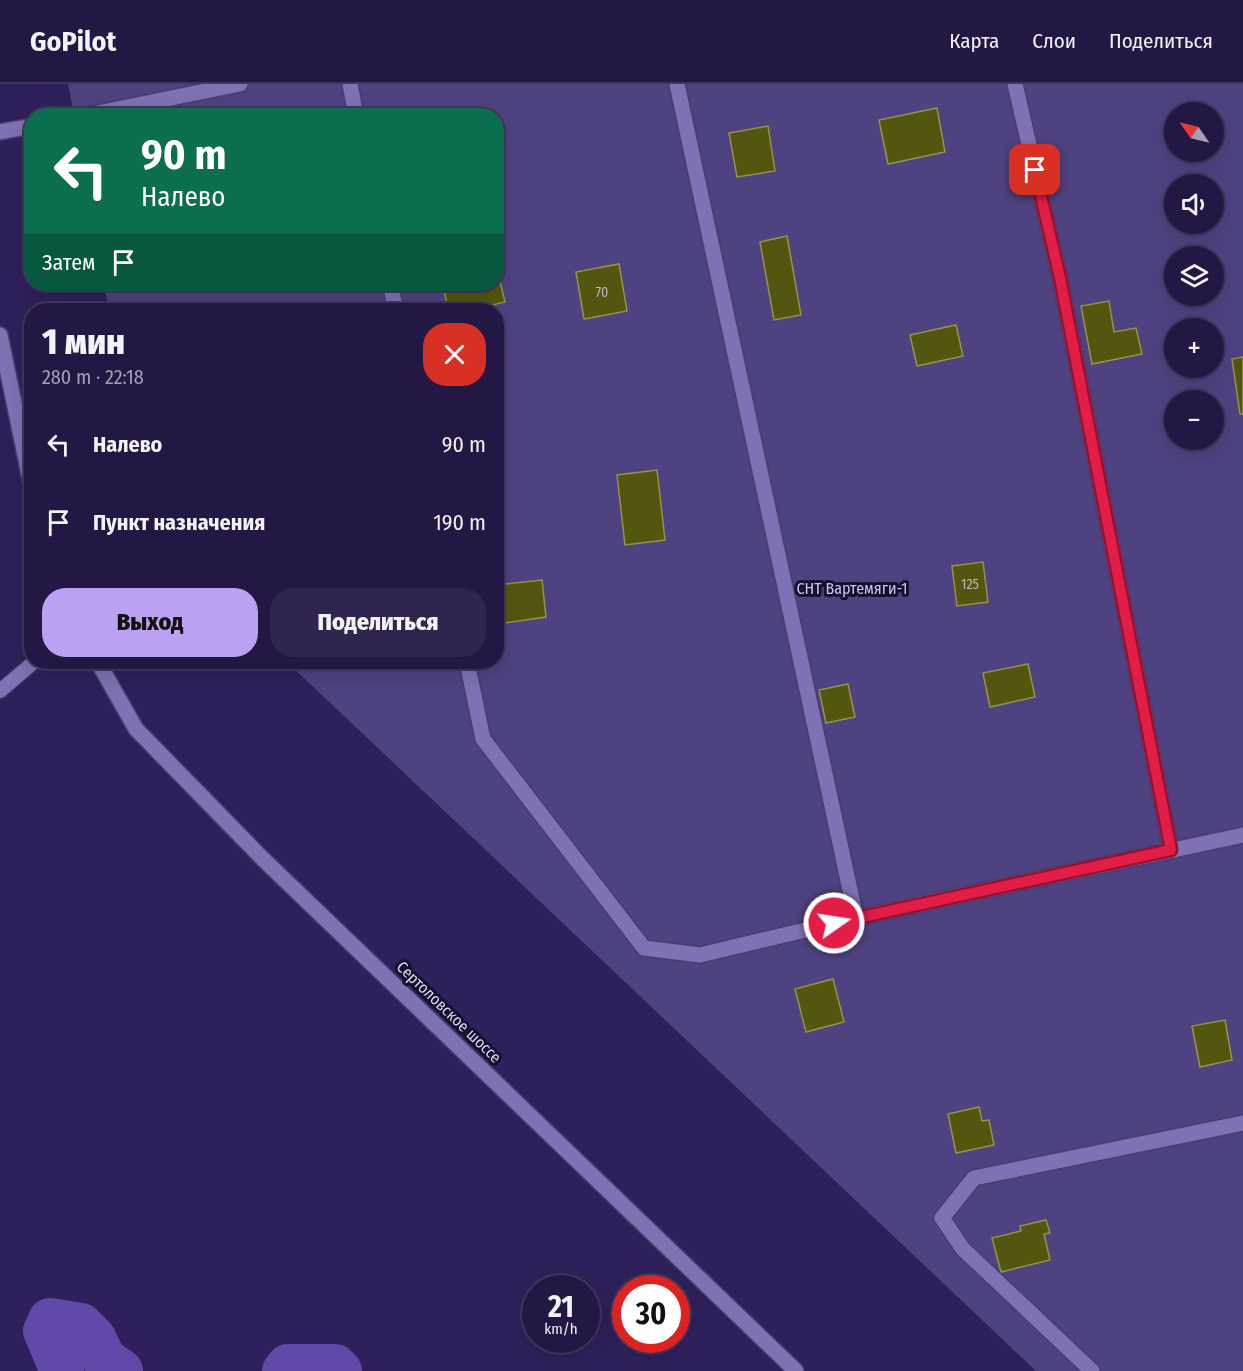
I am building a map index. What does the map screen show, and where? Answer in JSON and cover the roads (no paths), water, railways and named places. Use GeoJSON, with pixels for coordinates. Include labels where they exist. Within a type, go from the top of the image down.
{"type":"FeatureCollection","features":[{"type":"Feature","properties":{"kind":"street"},"geometry":{"type":"LineString","coordinates":[[122,108],[240,84]]}},
{"type":"Feature","properties":{"kind":"street"},"geometry":{"type":"LineString","coordinates":[[350,84],[354,108]]}},
{"type":"Feature","properties":{"kind":"street"},"geometry":{"type":"LineString","coordinates":[[677,84],[856,918]]}},
{"type":"Feature","properties":{"kind":"street"},"geometry":{"type":"LineString","coordinates":[[1015,84],[1060,278],[1171,850]]}},
{"type":"Feature","properties":{"kind":"street"},"geometry":{"type":"LineString","coordinates":[[0,132],[24,128]]}},
{"type":"Feature","properties":{"kind":"street"},"geometry":{"type":"LineString","coordinates":[[0,335],[24,450]]}},
{"type":"Feature","properties":{"kind":"street","name":"Сертоловское шоссе"},"geometry":{"type":"LineString","coordinates":[[102,669],[136,729],[263,859],[796,1371]]}},
{"type":"Feature","properties":{"kind":"street"},"geometry":{"type":"LineString","coordinates":[[468,669],[483,739],[644,948],[700,955],[856,918],[1243,835]]}},
{"type":"Feature","properties":{"kind":"street"},"geometry":{"type":"LineString","coordinates":[[1092,1371],[963,1249],[942,1218],[974,1178],[1243,1123]]}},
{"type":"Feature","properties":{"kind":"lane"},"geometry":{"type":"LineString","coordinates":[[0,691],[26,669]]}},
{"type":"Feature","properties":{"kind":"waterway"},"geometry":{"type":"LineString","coordinates":[[62,1371],[45,1331],[50,1320],[81,1325],[94,1338],[104,1359],[121,1371]]}},
{"type":"Feature","properties":{"kind":"waterway"},"geometry":{"type":"LineString","coordinates":[[284,1371],[288,1366],[335,1366],[340,1371]]}},
{"type":"Feature","properties":{"kind":"park label","name":"СНТ Вартемяги-1"},"geometry":{"type":"Point","coordinates":[852,588]}}]}
